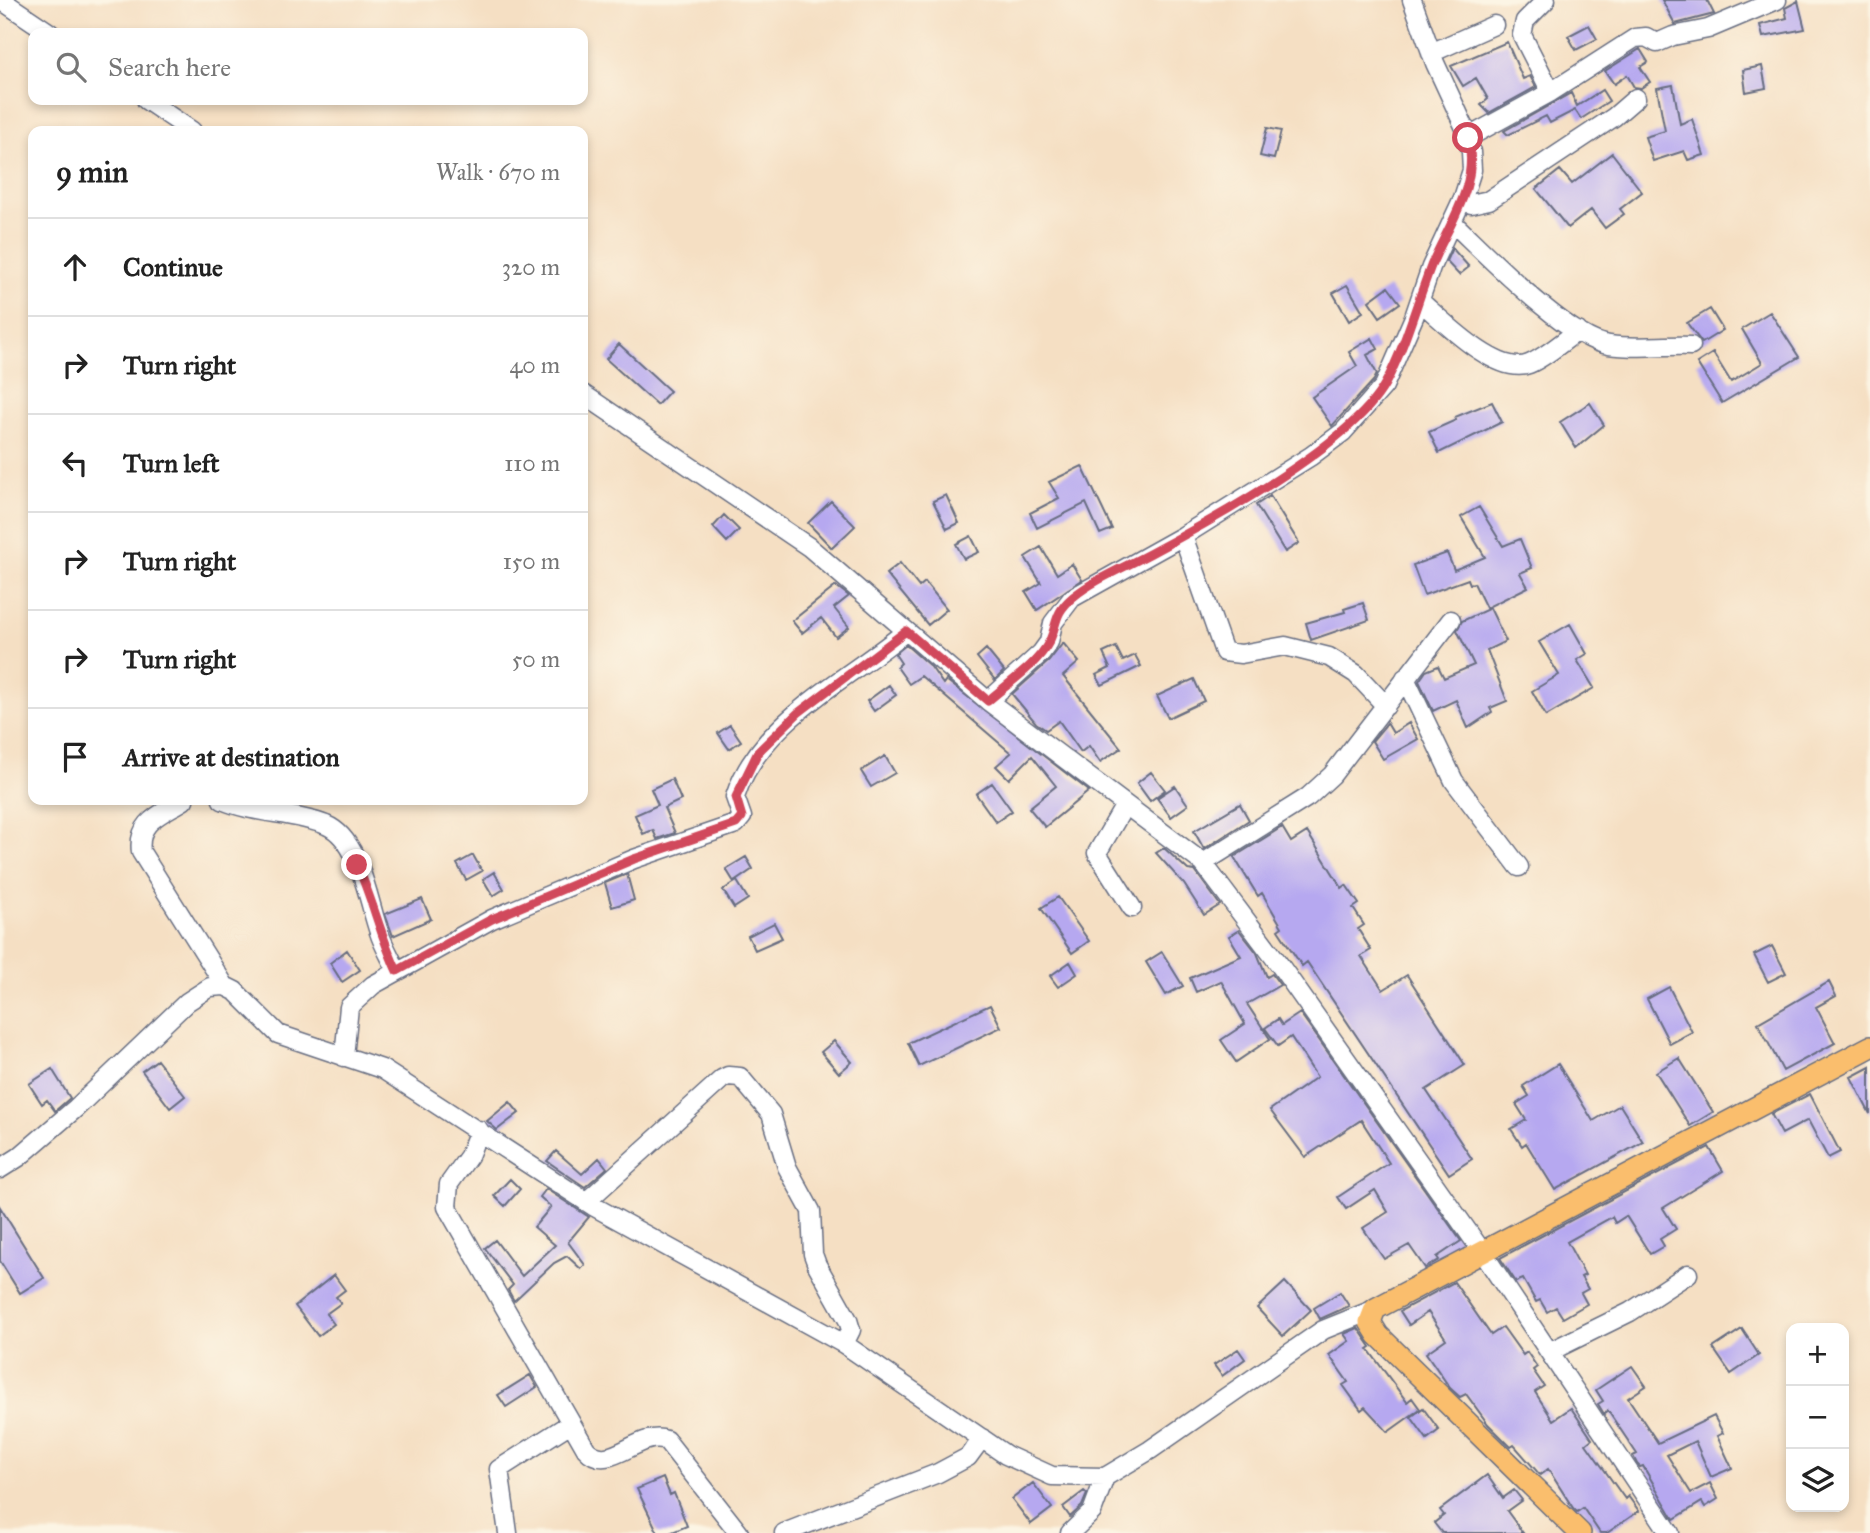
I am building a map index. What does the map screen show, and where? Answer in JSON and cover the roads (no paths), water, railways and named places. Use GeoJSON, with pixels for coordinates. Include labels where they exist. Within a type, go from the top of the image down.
{"type":"FeatureCollection","features":[{"type":"Feature","properties":{"kind":"main road"},"geometry":{"type":"LineString","coordinates":[[1580,1533],[1377,1335],[1370,1322],[1375,1308],[1870,1047]]}},
{"type":"Feature","properties":{"kind":"street"},"geometry":{"type":"LineString","coordinates":[[1,0],[43,28]]}},
{"type":"Feature","properties":{"kind":"street"},"geometry":{"type":"LineString","coordinates":[[988,701],[1041,653],[1049,642],[1053,623],[1072,598],[1183,536],[1343,432],[1384,386],[1463,198],[1472,170],[1468,138],[1431,53],[1412,0]]}},
{"type":"Feature","properties":{"kind":"street"},"geometry":{"type":"LineString","coordinates":[[1546,0],[1525,21],[1522,35],[1552,92]]}},
{"type":"Feature","properties":{"kind":"street"},"geometry":{"type":"LineString","coordinates":[[1468,138],[1552,92],[1635,38],[1646,37],[1657,43],[1674,36],[1708,29],[1777,0]]}},
{"type":"Feature","properties":{"kind":"street"},"geometry":{"type":"LineString","coordinates":[[1431,53],[1494,25]]}},
{"type":"Feature","properties":{"kind":"street"},"geometry":{"type":"LineString","coordinates":[[1463,198],[1471,204],[1489,200],[1614,117],[1636,98]]}},
{"type":"Feature","properties":{"kind":"street"},"geometry":{"type":"LineString","coordinates":[[153,105],[185,126]]}},
{"type":"Feature","properties":{"kind":"street"},"geometry":{"type":"LineString","coordinates":[[1452,222],[1553,314],[1578,331],[1607,345],[1691,346]]}},
{"type":"Feature","properties":{"kind":"street"},"geometry":{"type":"LineString","coordinates":[[1420,301],[1476,348],[1516,366],[1527,365],[1578,331]]}},
{"type":"Feature","properties":{"kind":"street"},"geometry":{"type":"LineString","coordinates":[[588,397],[809,547],[988,701],[1203,863],[1279,964],[1481,1250],[1670,1533]]}},
{"type":"Feature","properties":{"kind":"street"},"geometry":{"type":"LineString","coordinates":[[1183,536],[1224,652],[1241,654],[1285,646],[1329,657],[1356,674],[1385,706]]}},
{"type":"Feature","properties":{"kind":"street"},"geometry":{"type":"LineString","coordinates":[[1203,863],[1308,797],[1332,775],[1451,620]]}},
{"type":"Feature","properties":{"kind":"street"},"geometry":{"type":"LineString","coordinates":[[344,1057],[349,1007],[373,985],[492,919],[634,859],[736,824],[742,817],[736,802],[737,792],[758,752],[808,706],[906,631]]}},
{"type":"Feature","properties":{"kind":"street"},"geometry":{"type":"LineString","coordinates":[[1405,678],[1454,781],[1519,867]]}},
{"type":"Feature","properties":{"kind":"street"},"geometry":{"type":"LineString","coordinates":[[177,805],[143,828],[139,836],[141,852],[225,986],[234,991],[278,1034],[382,1069],[586,1202],[845,1344],[1025,1466],[1052,1476],[1105,1477],[1150,1450],[1323,1329],[1375,1308]]}},
{"type":"Feature","properties":{"kind":"street"},"geometry":{"type":"LineString","coordinates":[[247,805],[281,812],[338,831],[346,841],[370,893],[379,931],[397,971]]}},
{"type":"Feature","properties":{"kind":"street"},"geometry":{"type":"LineString","coordinates":[[1125,805],[1097,853],[1132,908]]}},
{"type":"Feature","properties":{"kind":"street"},"geometry":{"type":"LineString","coordinates":[[0,1169],[19,1157],[76,1108],[187,1002],[210,987],[225,986]]}},
{"type":"Feature","properties":{"kind":"street"},"geometry":{"type":"LineString","coordinates":[[586,1202],[722,1079],[729,1076],[740,1077],[771,1114],[787,1167],[811,1211],[817,1265],[851,1330],[845,1344]]}},
{"type":"Feature","properties":{"kind":"street"},"geometry":{"type":"LineString","coordinates":[[479,1130],[469,1156],[449,1184],[447,1207],[586,1449],[597,1458],[604,1458],[656,1437],[666,1440],[739,1533]]}},
{"type":"Feature","properties":{"kind":"street"},"geometry":{"type":"LineString","coordinates":[[1549,1352],[1630,1312],[1688,1274]]}},
{"type":"Feature","properties":{"kind":"street"},"geometry":{"type":"LineString","coordinates":[[508,1533],[499,1469],[571,1423]]}},
{"type":"Feature","properties":{"kind":"street"},"geometry":{"type":"LineString","coordinates":[[784,1533],[938,1473],[968,1457],[982,1438]]}},
{"type":"Feature","properties":{"kind":"street"},"geometry":{"type":"LineString","coordinates":[[1070,1533],[1093,1512],[1105,1477]]}}]}
